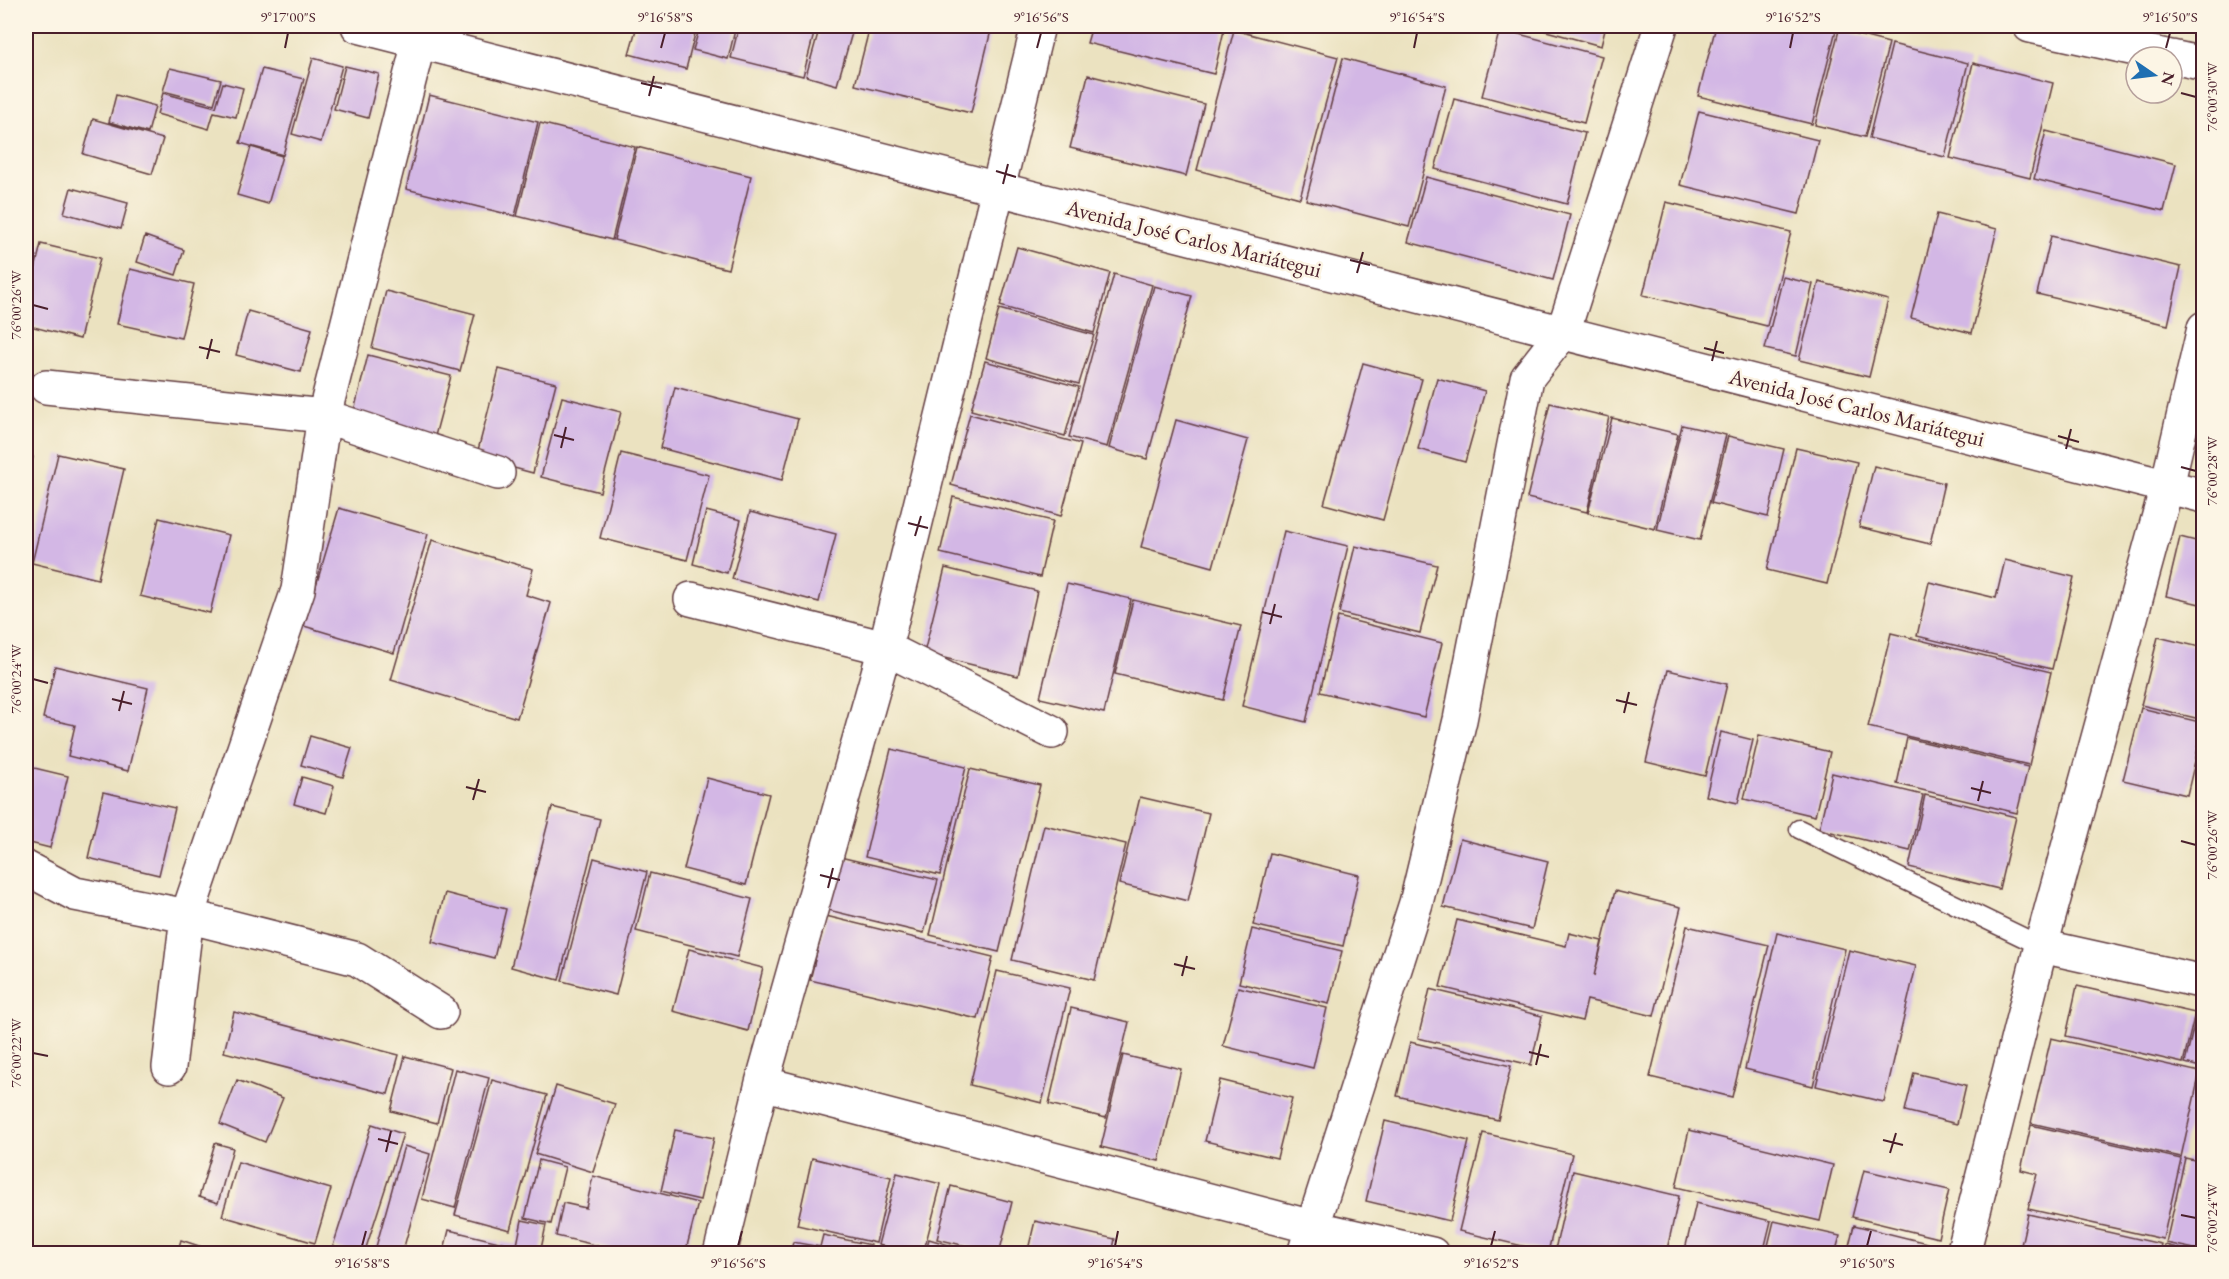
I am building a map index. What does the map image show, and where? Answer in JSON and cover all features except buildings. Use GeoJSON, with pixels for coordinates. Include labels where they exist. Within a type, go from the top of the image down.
{"type":"FeatureCollection","features":[{"type":"Feature","properties":{"kind":"street","name":"Avenida José Carlos Mariátegui"},"geometry":{"type":"LineString","coordinates":[[358,26],[421,34],[997,188],[2204,496]]}},
{"type":"Feature","properties":{"kind":"street"},"geometry":{"type":"LineString","coordinates":[[720,1254],[762,1083],[885,648],[1038,26]]}},
{"type":"Feature","properties":{"kind":"street"},"geometry":{"type":"LineString","coordinates":[[1308,1240],[1416,903],[1460,720],[1527,378],[1563,332],[1661,26]]}},
{"type":"Feature","properties":{"kind":"street"},"geometry":{"type":"LineString","coordinates":[[2030,26],[2124,47]]}},
{"type":"Feature","properties":{"kind":"street"},"geometry":{"type":"LineString","coordinates":[[169,1067],[187,916],[298,590],[324,416],[421,34]]}},
{"type":"Feature","properties":{"kind":"street"},"geometry":{"type":"LineString","coordinates":[[2184,60],[2204,64]]}},
{"type":"Feature","properties":{"kind":"street"},"geometry":{"type":"LineString","coordinates":[[1963,1254],[2041,946],[2168,486],[2204,328]]}},
{"type":"Feature","properties":{"kind":"street"},"geometry":{"type":"LineString","coordinates":[[46,387],[324,416],[498,472]]}},
{"type":"Feature","properties":{"kind":"street"},"geometry":{"type":"LineString","coordinates":[[691,599],[885,648],[1052,732]]}},
{"type":"Feature","properties":{"kind":"street"},"geometry":{"type":"LineString","coordinates":[[26,868],[75,894],[187,916],[357,959],[441,1012]]}},
{"type":"Feature","properties":{"kind":"street"},"geometry":{"type":"LineString","coordinates":[[2041,946],[2204,982]]}},
{"type":"Feature","properties":{"kind":"street"},"geometry":{"type":"LineString","coordinates":[[762,1083],[1308,1240],[1432,1254]]}},
{"type":"Feature","properties":{"kind":"lane"},"geometry":{"type":"LineString","coordinates":[[1799,829],[2041,946]]}}]}
